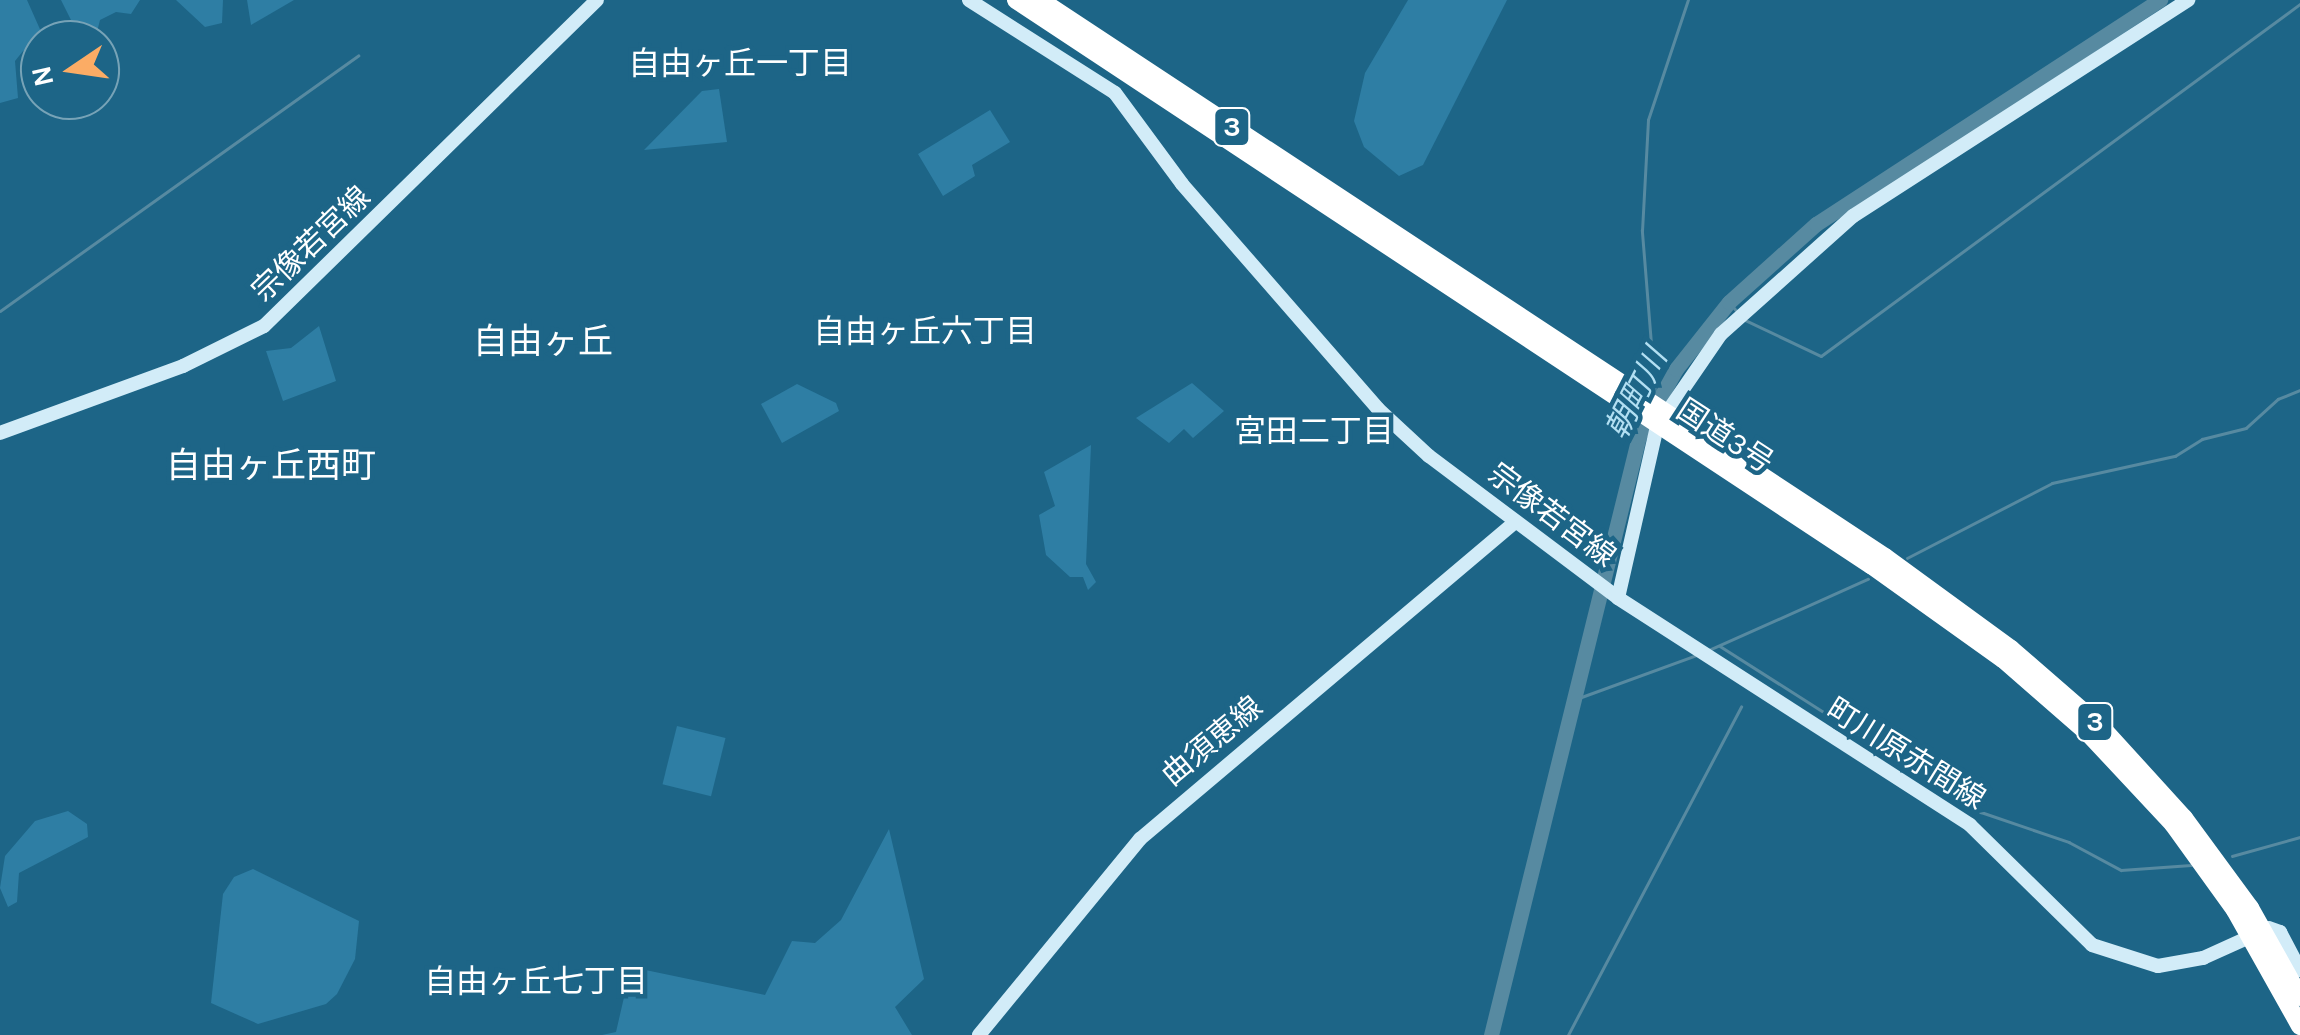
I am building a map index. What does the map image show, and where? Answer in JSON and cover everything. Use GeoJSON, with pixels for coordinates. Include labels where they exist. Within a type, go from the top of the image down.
{"type":"FeatureCollection","features":[{"type":"Feature","properties":{"kind":"highway","name":"国道3号"},"geometry":{"type":"LineString","coordinates":[[1016,0],[1401,246]]}},
{"type":"Feature","properties":{"kind":"highway","name":"国道3号"},"geometry":{"type":"LineString","coordinates":[[1042,0],[1669,424],[1944,614],[2048,695],[2173,824],[2257,932],[2300,997]]}},
{"type":"Feature","properties":{"kind":"highway","name":"国道3号"},"geometry":{"type":"LineString","coordinates":[[2257,932],[2300,1026]]}},
{"type":"Feature","properties":{"kind":"main road","name":"宗像若宮線"},"geometry":{"type":"LineString","coordinates":[[0,433],[183,366],[264,326],[597,0]]}},
{"type":"Feature","properties":{"kind":"main road","name":"宗像若宮線"},"geometry":{"type":"LineString","coordinates":[[969,0],[1115,93],[1182,184],[1378,408],[1514,523],[1618,598],[1657,427],[1721,334],[1852,216],[2188,0]]}},
{"type":"Feature","properties":{"kind":"main road","name":"曲須恵線"},"geometry":{"type":"LineString","coordinates":[[979,1035],[1140,839],[1514,523]]}},
{"type":"Feature","properties":{"kind":"main road","name":"町川原赤間線"},"geometry":{"type":"LineString","coordinates":[[1618,598],[1970,825],[2102,951],[2134,962],[2183,963],[2257,932]]}},
{"type":"Feature","properties":{"kind":"main road"},"geometry":{"type":"LineString","coordinates":[[2257,932],[2280,932],[2300,970]]}},
{"type":"Feature","properties":{"kind":"shaded area"},"geometry":{"type":"Polygon","coordinates":[[[0,0],[27,0],[36,20],[20,20],[20,55],[15,61],[18,98],[0,103],[0,0]]]}},
{"type":"Feature","properties":{"kind":"shaded area"},"geometry":{"type":"Polygon","coordinates":[[[61,0],[140,0],[131,14],[116,12],[100,20],[71,20],[61,0]]]}},
{"type":"Feature","properties":{"kind":"shaded area"},"geometry":{"type":"Polygon","coordinates":[[[176,0],[223,0],[222,23],[205,27],[176,0]]]}},
{"type":"Feature","properties":{"kind":"shaded area"},"geometry":{"type":"Polygon","coordinates":[[[247,0],[294,0],[251,25],[247,0]]]}},
{"type":"Feature","properties":{"kind":"shaded area"},"geometry":{"type":"Polygon","coordinates":[[[1408,0],[1507,0],[1423,165],[1399,176],[1364,147],[1354,121],[1365,73],[1408,0]]]}},
{"type":"Feature","properties":{"kind":"shaded area"},"geometry":{"type":"Polygon","coordinates":[[[719,89],[727,142],[644,150],[702,91],[719,89]]]}},
{"type":"Feature","properties":{"kind":"shaded area"},"geometry":{"type":"Polygon","coordinates":[[[990,110],[1010,142],[972,165],[975,176],[943,196],[918,154],[990,110]]]}},
{"type":"Feature","properties":{"kind":"shaded area"},"geometry":{"type":"Polygon","coordinates":[[[319,326],[336,381],[283,401],[266,351],[291,348],[319,326]]]}},
{"type":"Feature","properties":{"kind":"shaded area"},"geometry":{"type":"Polygon","coordinates":[[[1192,383],[1224,411],[1193,438],[1184,429],[1169,443],[1136,418],[1192,383]]]}},
{"type":"Feature","properties":{"kind":"shaded area"},"geometry":{"type":"Polygon","coordinates":[[[797,384],[836,403],[839,411],[782,443],[761,404],[797,384]]]}},
{"type":"Feature","properties":{"kind":"shaded area"},"geometry":{"type":"Polygon","coordinates":[[[1091,445],[1086,564],[1096,582],[1088,590],[1083,577],[1070,577],[1046,555],[1039,515],[1055,506],[1044,472],[1091,445]]]}},
{"type":"Feature","properties":{"kind":"shaded area"},"geometry":{"type":"Polygon","coordinates":[[[677,726],[726,738],[711,796],[662,784],[677,726]]]}},
{"type":"Feature","properties":{"kind":"shaded area"},"geometry":{"type":"Polygon","coordinates":[[[68,811],[87,824],[88,837],[19,873],[17,902],[8,907],[0,888],[5,856],[35,821],[68,811]]]}},
{"type":"Feature","properties":{"kind":"shaded area"},"geometry":{"type":"Polygon","coordinates":[[[889,829],[924,979],[895,1007],[912,1035],[602,1035],[616,1032],[631,967],[765,995],[792,941],[815,943],[841,920],[889,829]]]}},
{"type":"Feature","properties":{"kind":"shaded area"},"geometry":{"type":"Polygon","coordinates":[[[253,869],[359,921],[355,959],[337,994],[326,1004],[258,1024],[211,1003],[223,894],[234,877],[253,869]]]}},
{"type":"Feature","properties":{"kind":"waterway"},"geometry":{"type":"LineString","coordinates":[[1655,394],[1642,231],[1648,120],[1688,0]]}},
{"type":"Feature","properties":{"kind":"waterway","name":"朝町川"},"geometry":{"type":"LineString","coordinates":[[1491,1035],[1639,436],[1676,369],[1729,302],[1816,224],[2160,0]]}},
{"type":"Feature","properties":{"kind":"waterway"},"geometry":{"type":"LineString","coordinates":[[1745,320],[1821,356],[2300,4]]}},
{"type":"Feature","properties":{"kind":"waterway"},"geometry":{"type":"LineString","coordinates":[[0,311],[358,56]]}},
{"type":"Feature","properties":{"kind":"waterway"},"geometry":{"type":"LineString","coordinates":[[1729,302],[1736,310]]}},
{"type":"Feature","properties":{"kind":"waterway"},"geometry":{"type":"LineString","coordinates":[[1907,558],[2052,483],[2175,456],[2202,439],[2246,428],[2278,399],[2300,390]]}},
{"type":"Feature","properties":{"kind":"waterway"},"geometry":{"type":"LineString","coordinates":[[1709,650],[1868,579]]}},
{"type":"Feature","properties":{"kind":"waterway"},"geometry":{"type":"LineString","coordinates":[[1720,646],[1981,812],[2069,842],[2121,870],[2191,865]]}},
{"type":"Feature","properties":{"kind":"waterway"},"geometry":{"type":"LineString","coordinates":[[1576,699],[1697,655]]}},
{"type":"Feature","properties":{"kind":"waterway"},"geometry":{"type":"LineString","coordinates":[[1568,1035],[1741,707]]}},
{"type":"Feature","properties":{"kind":"waterway"},"geometry":{"type":"LineString","coordinates":[[2232,856],[2300,837]]}},
{"type":"Feature","properties":{"kind":"district","name":"自由ヶ丘一丁目"},"geometry":{"type":"Point","coordinates":[740,64]}},
{"type":"Feature","properties":{"kind":"district","name":"自由ヶ丘六丁目"},"geometry":{"type":"Point","coordinates":[925,332]}},
{"type":"Feature","properties":{"kind":"district","name":"自由ヶ丘"},"geometry":{"type":"Point","coordinates":[543,342]}},
{"type":"Feature","properties":{"kind":"district","name":"宮田二丁目"},"geometry":{"type":"Point","coordinates":[1314,432]}},
{"type":"Feature","properties":{"kind":"district","name":"自由ヶ丘西町"},"geometry":{"type":"Point","coordinates":[271,466]}},
{"type":"Feature","properties":{"kind":"district","name":"自由ヶ丘七丁目"},"geometry":{"type":"Point","coordinates":[536,982]}}]}
